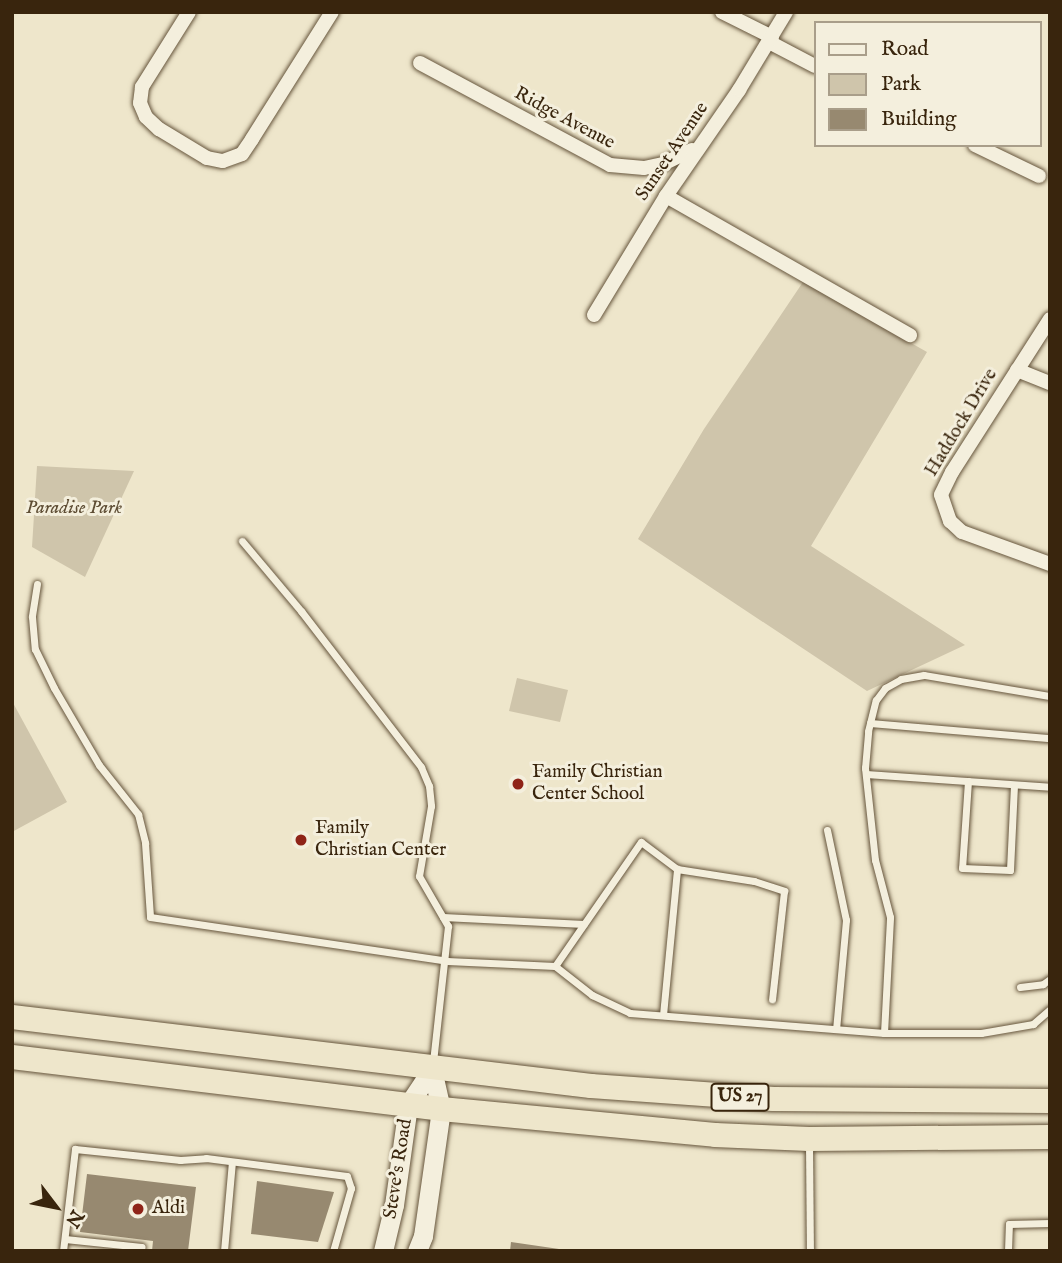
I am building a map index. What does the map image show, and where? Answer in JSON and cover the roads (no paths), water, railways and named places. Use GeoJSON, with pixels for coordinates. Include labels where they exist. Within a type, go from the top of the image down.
{"type":"FeatureCollection","features":[{"type":"Feature","properties":{"kind":"highway","name":"US 27"},"geometry":{"type":"LineString","coordinates":[[12,1017],[591,1086],[774,1099],[1050,1101]]}},
{"type":"Feature","properties":{"kind":"highway","name":"US 27"},"geometry":{"type":"LineString","coordinates":[[12,1058],[441,1109],[715,1135],[809,1139],[1050,1138]]}},
{"type":"Feature","properties":{"kind":"highway"},"geometry":{"type":"LineString","coordinates":[[843,1139],[921,1124],[1050,1123]]}},
{"type":"Feature","properties":{"kind":"street"},"geometry":{"type":"LineString","coordinates":[[189,12],[142,87],[140,103],[146,117],[159,129],[207,159],[223,161],[242,154],[253,139],[332,12]]}},
{"type":"Feature","properties":{"kind":"street"},"geometry":{"type":"LineString","coordinates":[[722,12],[814,65]]}},
{"type":"Feature","properties":{"kind":"street","name":"Sunset Avenue"},"geometry":{"type":"LineString","coordinates":[[594,315],[696,148],[770,40],[786,12]]}},
{"type":"Feature","properties":{"kind":"street","name":"Ridge Avenue"},"geometry":{"type":"LineString","coordinates":[[420,63],[610,165],[644,168],[676,159],[696,148]]}},
{"type":"Feature","properties":{"kind":"street"},"geometry":{"type":"LineString","coordinates":[[979,147],[1039,176]]}},
{"type":"Feature","properties":{"kind":"street"},"geometry":{"type":"LineString","coordinates":[[666,196],[910,335]]}},
{"type":"Feature","properties":{"kind":"street","name":"Haddock Drive"},"geometry":{"type":"LineString","coordinates":[[1048,322],[943,488],[942,506],[950,521],[970,536],[1050,565]]}},
{"type":"Feature","properties":{"kind":"street"},"geometry":{"type":"LineString","coordinates":[[1017,370],[1050,383]]}},
{"type":"Feature","properties":{"kind":"street","name":"Steve's Road"},"geometry":{"type":"LineString","coordinates":[[383,1251],[394,1205],[408,1105],[432,1069]]}},
{"type":"Feature","properties":{"kind":"street","name":"Steve's Road"},"geometry":{"type":"LineString","coordinates":[[417,1251],[423,1236],[441,1109],[432,1069]]}},
{"type":"Feature","properties":{"kind":"lane"},"geometry":{"type":"LineString","coordinates":[[242,541],[301,611],[421,766],[429,786],[431,806],[419,876],[448,926],[447,961],[432,1069]]}},
{"type":"Feature","properties":{"kind":"lane"},"geometry":{"type":"LineString","coordinates":[[37,584],[32,617],[35,649],[54,688],[99,765],[138,814],[145,843],[150,917],[447,961],[555,966],[592,995],[630,1013],[884,1033],[981,1033],[1033,1024],[1050,1009]]}},
{"type":"Feature","properties":{"kind":"lane"},"geometry":{"type":"LineString","coordinates":[[884,1033],[890,917],[875,860],[866,774],[870,723],[876,700],[885,688],[901,679],[925,675],[1050,696]]}},
{"type":"Feature","properties":{"kind":"lane"},"geometry":{"type":"LineString","coordinates":[[870,723],[1050,738]]}},
{"type":"Feature","properties":{"kind":"lane"},"geometry":{"type":"LineString","coordinates":[[866,774],[1050,787]]}},
{"type":"Feature","properties":{"kind":"lane"},"geometry":{"type":"LineString","coordinates":[[968,781],[962,868],[1010,870],[1014,785]]}},
{"type":"Feature","properties":{"kind":"lane"},"geometry":{"type":"LineString","coordinates":[[827,830],[846,920],[836,1029]]}},
{"type":"Feature","properties":{"kind":"lane"},"geometry":{"type":"LineString","coordinates":[[555,966],[641,842],[677,869],[754,880],[784,891],[772,999]]}},
{"type":"Feature","properties":{"kind":"lane"},"geometry":{"type":"LineString","coordinates":[[663,1015],[677,869]]}},
{"type":"Feature","properties":{"kind":"lane"},"geometry":{"type":"LineString","coordinates":[[443,916],[584,924]]}},
{"type":"Feature","properties":{"kind":"lane"},"geometry":{"type":"LineString","coordinates":[[1020,987],[1043,984],[1050,979]]}},
{"type":"Feature","properties":{"kind":"lane"},"geometry":{"type":"LineString","coordinates":[[809,1139],[810,1251]]}},
{"type":"Feature","properties":{"kind":"lane"},"geometry":{"type":"LineString","coordinates":[[63,1251],[75,1149],[180,1160],[206,1158],[347,1177],[351,1188],[333,1251]]}},
{"type":"Feature","properties":{"kind":"lane"},"geometry":{"type":"LineString","coordinates":[[224,1251],[232,1162]]}},
{"type":"Feature","properties":{"kind":"lane"},"geometry":{"type":"LineString","coordinates":[[1008,1251],[1009,1224],[1050,1223]]}},
{"type":"Feature","properties":{"kind":"lane"},"geometry":{"type":"LineString","coordinates":[[65,1239],[142,1247]]}},
{"type":"Feature","properties":{"kind":"place","name":"Family Christian Center School"},"geometry":{"type":"Point","coordinates":[518,784]}},
{"type":"Feature","properties":{"kind":"place","name":"Family Christian Center"},"geometry":{"type":"Point","coordinates":[301,840]}},
{"type":"Feature","properties":{"kind":"place","name":"Aldi"},"geometry":{"type":"Point","coordinates":[138,1209]}},
{"type":"Feature","properties":{"kind":"park label","name":"Paradise Park"},"geometry":{"type":"Point","coordinates":[74,509]}}]}
